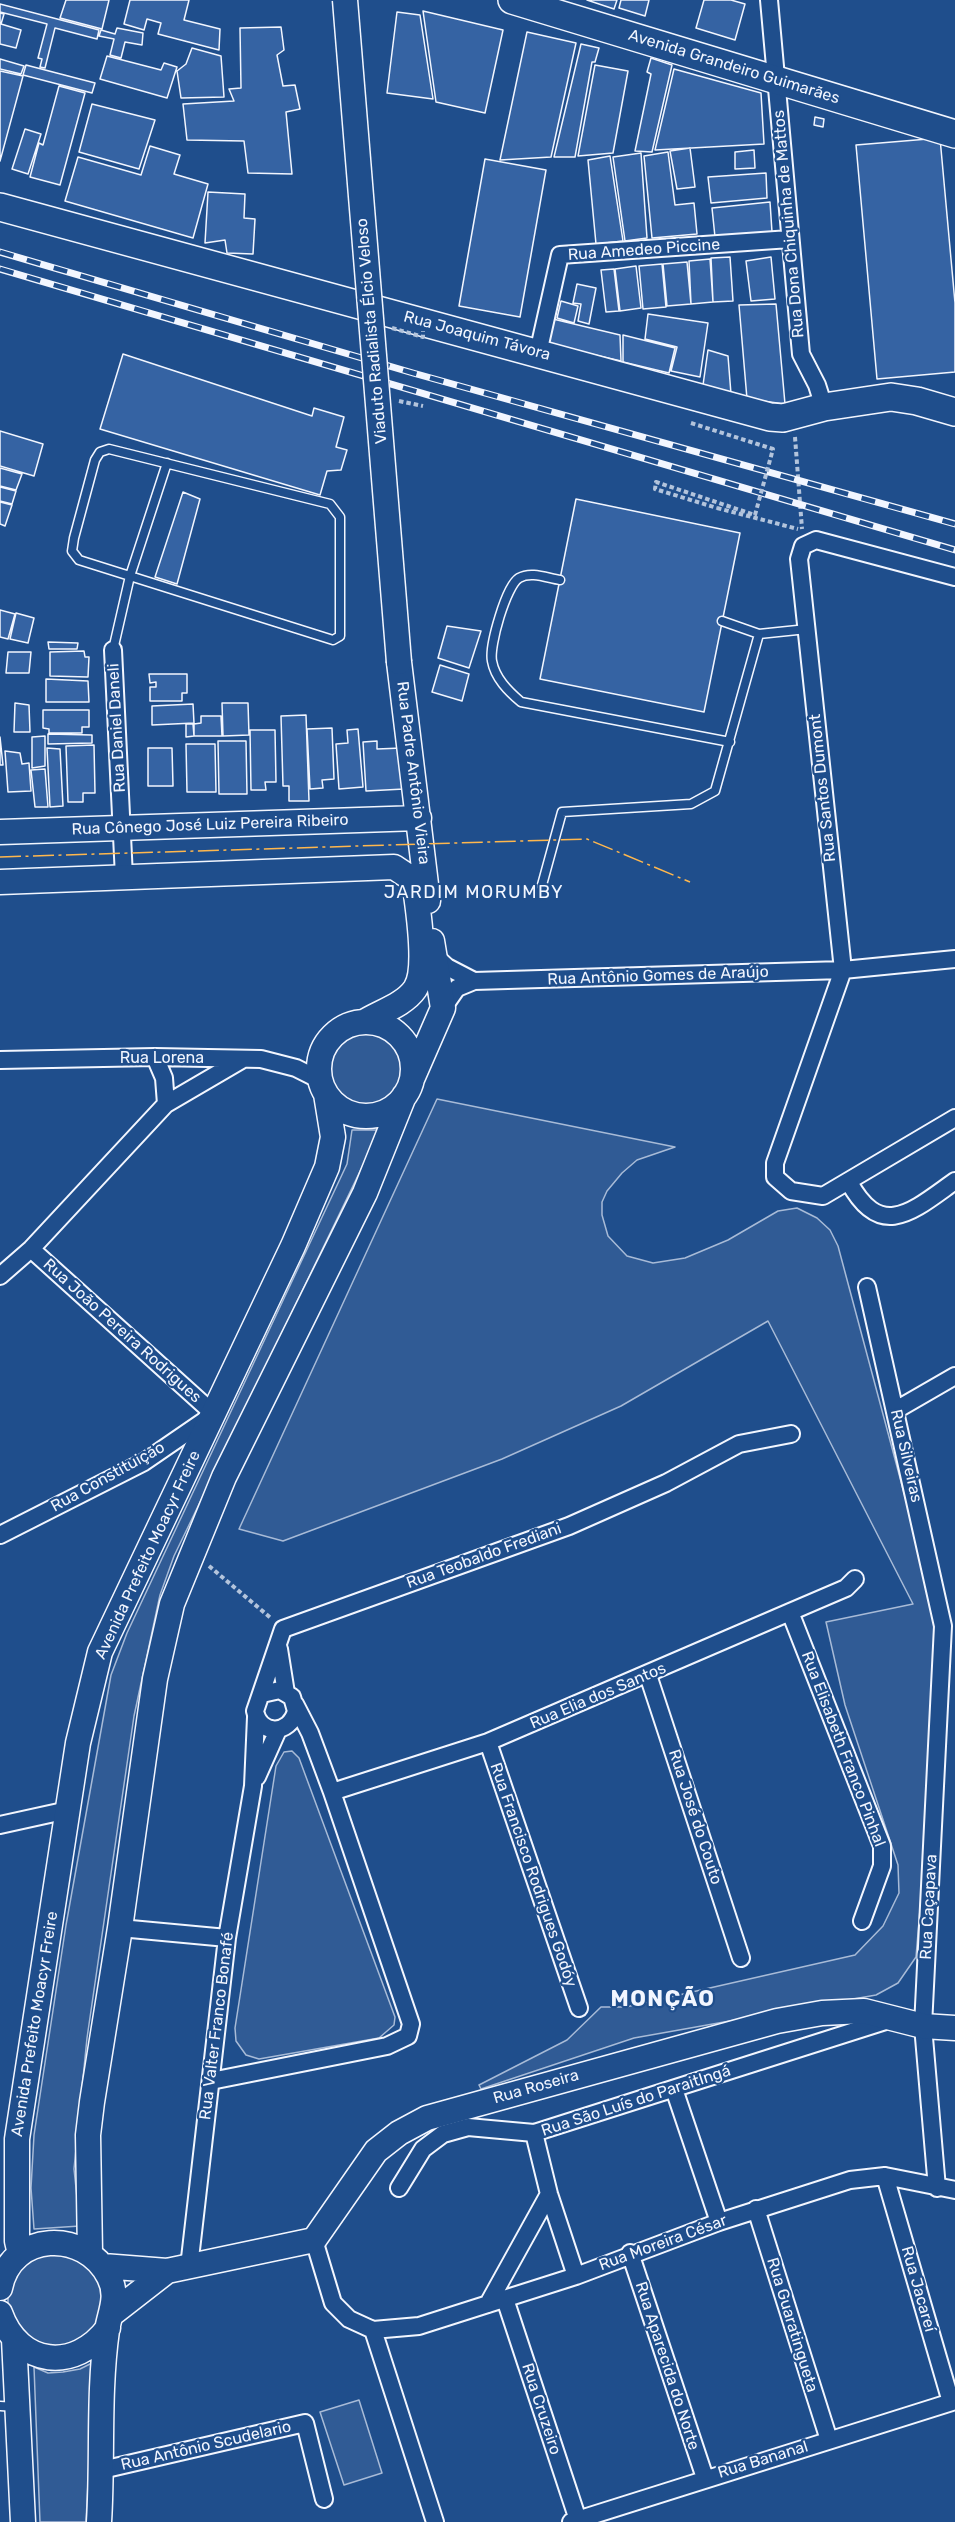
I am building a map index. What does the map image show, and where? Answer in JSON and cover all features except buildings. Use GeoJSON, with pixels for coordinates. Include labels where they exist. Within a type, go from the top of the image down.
{"type":"FeatureCollection","features":[{"type":"Feature","properties":{"kind":"main road","name":"Viaduto Radialista Élcio Veloso"},"geometry":{"type":"LineString","coordinates":[[345,0],[399,662]]}},
{"type":"Feature","properties":{"kind":"main road","name":"Avenida Grandeiro Guimarães"},"geometry":{"type":"LineString","coordinates":[[512,0],[955,134]]}},
{"type":"Feature","properties":{"kind":"main road","name":"Rua Joaquim Távora"},"geometry":{"type":"LineString","coordinates":[[0,207],[770,417],[793,416],[824,407],[891,397],[917,401],[955,412]]}},
{"type":"Feature","properties":{"kind":"main road","name":"Rua Padre Antônio Vieira"},"geometry":{"type":"LineString","coordinates":[[399,662],[434,955]]}},
{"type":"Feature","properties":{"kind":"main road","name":"Rua Cônego José Luiz Pereira Ribeiro"},"geometry":{"type":"LineString","coordinates":[[0,832],[419,818]]}},
{"type":"Feature","properties":{"kind":"main road","name":"Avenida Prefeito Moacyr Freire"},"geometry":{"type":"LineString","coordinates":[[7,2272],[17,2241],[17,2139],[78,1743],[100,1652],[327,1167],[333,1137],[323,1087],[322,1052],[328,1040],[350,1024],[364,1022],[398,1004],[415,989],[421,973],[415,887],[409,877],[394,867],[124,877]]}},
{"type":"Feature","properties":{"kind":"main road"},"geometry":{"type":"LineString","coordinates":[[0,882],[124,877]]}},
{"type":"Feature","properties":{"kind":"main road"},"geometry":{"type":"LineString","coordinates":[[99,2522],[102,2470],[102,2384],[110,2320],[111,2280],[97,2260],[88,2135],[155,1679],[172,1604],[224,1477],[373,1176],[443,1008],[434,955]]}},
{"type":"Feature","properties":{"kind":"main road"},"geometry":{"type":"LineString","coordinates":[[323,1087],[343,1109],[365,1116],[380,1114],[394,1107],[408,1088],[413,1065],[410,1051],[402,1039],[392,1029],[364,1022]]}},
{"type":"Feature","properties":{"kind":"main road","name":"Rua Roseira"},"geometry":{"type":"LineString","coordinates":[[314,2240],[376,2151],[399,2133],[427,2118],[777,2021],[822,2013],[864,2011],[923,2026]]}},
{"type":"Feature","properties":{"kind":"main road"},"geometry":{"type":"LineString","coordinates":[[923,2026],[955,2028]]}},
{"type":"Feature","properties":{"kind":"main road"},"geometry":{"type":"LineString","coordinates":[[7,2334],[26,2349],[40,2355],[71,2356],[86,2350],[110,2320],[178,2269],[314,2240]]}},
{"type":"Feature","properties":{"kind":"main road","name":"Avenida Prefeito Moacyr Freire"},"geometry":{"type":"LineString","coordinates":[[7,2272],[37,2245],[55,2242],[74,2244],[97,2260],[178,2269]]}},
{"type":"Feature","properties":{"kind":"main road"},"geometry":{"type":"LineString","coordinates":[[7,2334],[9,2407],[23,2522]]}},
{"type":"Feature","properties":{"kind":"street","name":"Rua Dona Chiquinha de Mattos"},"geometry":{"type":"LineString","coordinates":[[769,0],[801,354],[817,385],[824,407]]}},
{"type":"Feature","properties":{"kind":"street","name":"Rua Amedeo Piccine"},"geometry":{"type":"LineString","coordinates":[[538,353],[560,255],[790,239]]}},
{"type":"Feature","properties":{"kind":"street"},"geometry":{"type":"LineString","coordinates":[[803,538],[955,577]]}},
{"type":"Feature","properties":{"kind":"street","name":"Rua Santos Dumont"},"geometry":{"type":"LineString","coordinates":[[803,538],[799,559],[843,970],[776,1163],[775,1177],[791,1191],[808,1195],[823,1196],[849,1182]]}},
{"type":"Feature","properties":{"kind":"street","name":"Rua Daniel Daneli"},"geometry":{"type":"LineString","coordinates":[[113,650],[124,877]]}},
{"type":"Feature","properties":{"kind":"street","name":"Rua Antônio Gomes de Araújo"},"geometry":{"type":"LineString","coordinates":[[434,955],[447,967],[474,981],[843,970],[955,959]]}},
{"type":"Feature","properties":{"kind":"street"},"geometry":{"type":"LineString","coordinates":[[443,1008],[457,988],[474,981]]}},
{"type":"Feature","properties":{"kind":"street"},"geometry":{"type":"LineString","coordinates":[[155,1057],[164,1078],[166,1104]]}},
{"type":"Feature","properties":{"kind":"street","name":"Rua Lorena"},"geometry":{"type":"LineString","coordinates":[[0,1060],[155,1057],[243,1059],[278,1062],[323,1087]]}},
{"type":"Feature","properties":{"kind":"street"},"geometry":{"type":"LineString","coordinates":[[0,1276],[31,1249],[166,1104],[243,1059]]}},
{"type":"Feature","properties":{"kind":"street"},"geometry":{"type":"LineString","coordinates":[[955,1118],[849,1182],[860,1202],[880,1216],[897,1217],[911,1212],[955,1181]]}},
{"type":"Feature","properties":{"kind":"street","name":"Rua João Pereira Rodrigues"},"geometry":{"type":"LineString","coordinates":[[31,1249],[213,1414]]}},
{"type":"Feature","properties":{"kind":"street","name":"Rua Silveiras"},"geometry":{"type":"LineString","coordinates":[[867,1287],[949,1625]]}},
{"type":"Feature","properties":{"kind":"street"},"geometry":{"type":"LineString","coordinates":[[896,1410],[955,1377]]}},
{"type":"Feature","properties":{"kind":"street","name":"Rua Constituição"},"geometry":{"type":"LineString","coordinates":[[0,1535],[144,1462],[213,1414]]}},
{"type":"Feature","properties":{"kind":"street","name":"Rua Teobaldo Frediani"},"geometry":{"type":"LineString","coordinates":[[281,1637],[569,1526],[666,1483],[739,1444],[791,1434]]}},
{"type":"Feature","properties":{"kind":"street","name":"Rua Elia dos Santos"},"geometry":{"type":"LineString","coordinates":[[332,1792],[488,1742],[846,1588],[855,1579]]}},
{"type":"Feature","properties":{"kind":"street","name":"Rua Elisabeth Franco Pinhal"},"geometry":{"type":"LineString","coordinates":[[790,1612],[882,1846],[882,1866],[862,1921]]}},
{"type":"Feature","properties":{"kind":"street","name":"Rua Caçapava"},"geometry":{"type":"LineString","coordinates":[[937,2188],[923,2026],[949,1625]]}},
{"type":"Feature","properties":{"kind":"street"},"geometry":{"type":"LineString","coordinates":[[211,2081],[387,2046],[408,2036],[411,2024],[308,1726],[290,1698],[281,1637]]}},
{"type":"Feature","properties":{"kind":"street","name":"Rua Valter Franco Bonafé"},"geometry":{"type":"LineString","coordinates":[[178,2269],[211,2081],[226,1938],[253,1786],[255,1704],[262,1694],[281,1637]]}},
{"type":"Feature","properties":{"kind":"street","name":"Rua José do Couto"},"geometry":{"type":"LineString","coordinates":[[648,1675],[741,1959]]}},
{"type":"Feature","properties":{"kind":"street"},"geometry":{"type":"LineString","coordinates":[[262,1694],[274,1689],[290,1698]]}},
{"type":"Feature","properties":{"kind":"street","name":"Rua Valter Franco Bonafé"},"geometry":{"type":"LineString","coordinates":[[253,1786],[282,1729],[294,1718],[290,1698]]}},
{"type":"Feature","properties":{"kind":"street"},"geometry":{"type":"LineString","coordinates":[[256,1717],[265,1727],[282,1729],[315,1751]]}},
{"type":"Feature","properties":{"kind":"street","name":"Rua Francisco Rodrigues Godóy"},"geometry":{"type":"LineString","coordinates":[[488,1742],[579,2008]]}},
{"type":"Feature","properties":{"kind":"street"},"geometry":{"type":"LineString","coordinates":[[0,1825],[68,1810]]}},
{"type":"Feature","properties":{"kind":"street"},"geometry":{"type":"LineString","coordinates":[[120,1928],[226,1938]]}},
{"type":"Feature","properties":{"kind":"street","name":"Rua São Luís do ParaitIngá"},"geometry":{"type":"LineString","coordinates":[[399,2188],[423,2149],[443,2134],[468,2127],[534,2133],[894,2019]]}},
{"type":"Feature","properties":{"kind":"street"},"geometry":{"type":"LineString","coordinates":[[674,2089],[719,2222]]}},
{"type":"Feature","properties":{"kind":"street"},"geometry":{"type":"LineString","coordinates":[[534,2133],[549,2194],[576,2276]]}},
{"type":"Feature","properties":{"kind":"street","name":"Rua Moreira César"},"geometry":{"type":"LineString","coordinates":[[373,2330],[419,2326],[505,2299],[576,2276],[630,2253],[756,2209],[850,2180],[885,2176],[955,2190]]}},
{"type":"Feature","properties":{"kind":"street","name":"Rua Jacareí"},"geometry":{"type":"LineString","coordinates":[[885,2176],[953,2401]]}},
{"type":"Feature","properties":{"kind":"street"},"geometry":{"type":"LineString","coordinates":[[488,2304],[549,2194]]}},
{"type":"Feature","properties":{"kind":"street","name":"Rua Guaratingueta"},"geometry":{"type":"LineString","coordinates":[[756,2209],[829,2440]]}},
{"type":"Feature","properties":{"kind":"street"},"geometry":{"type":"LineString","coordinates":[[314,2240],[333,2303],[349,2319],[373,2330],[435,2522]]}},
{"type":"Feature","properties":{"kind":"street","name":"Rua Aparecida do Norte"},"geometry":{"type":"LineString","coordinates":[[630,2253],[705,2478]]}},
{"type":"Feature","properties":{"kind":"street","name":"Rua Cruzeiro"},"geometry":{"type":"LineString","coordinates":[[505,2299],[575,2521]]}},
{"type":"Feature","properties":{"kind":"street","name":"Rua Bananal"},"geometry":{"type":"LineString","coordinates":[[575,2521],[953,2401]]}},
{"type":"Feature","properties":{"kind":"street","name":"Rua Antônio Scudelario"},"geometry":{"type":"LineString","coordinates":[[102,2470],[305,2423],[324,2499]]}},
{"type":"Feature","properties":{"kind":"lane"},"geometry":{"type":"LineString","coordinates":[[109,449],[330,504],[340,517],[340,636],[333,640],[130,576],[79,560],[72,551],[95,460],[100,452],[109,449]]}},
{"type":"Feature","properties":{"kind":"lane"},"geometry":{"type":"LineString","coordinates":[[113,650],[130,576],[167,463]]}},
{"type":"Feature","properties":{"kind":"lane"},"geometry":{"type":"LineString","coordinates":[[560,580],[529,575],[517,579],[502,603],[491,660],[504,688],[521,702],[730,742]]}},
{"type":"Feature","properties":{"kind":"lane"},"geometry":{"type":"LineString","coordinates":[[722,621],[759,634],[807,629]]}},
{"type":"Feature","properties":{"kind":"lane"},"geometry":{"type":"LineString","coordinates":[[542,885],[562,812],[692,804],[715,791],[759,634]]}},
{"type":"Feature","properties":{"kind":"path"},"geometry":{"type":"LineString","coordinates":[[391,338],[390,328],[423,337],[423,331]]}},
{"type":"Feature","properties":{"kind":"path"},"geometry":{"type":"LineString","coordinates":[[398,391],[399,401],[423,406]]}},
{"type":"Feature","properties":{"kind":"path"},"geometry":{"type":"LineString","coordinates":[[691,423],[773,449],[755,515],[656,482],[655,489],[803,538],[793,416]]}},
{"type":"Feature","properties":{"kind":"path"},"geometry":{"type":"LineString","coordinates":[[193,1552],[281,1637]]}},
{"type":"Feature","properties":{"kind":"shaded area"},"geometry":{"type":"Polygon","coordinates":[[[366,1027],[382,1030],[395,1039],[404,1052],[407,1068],[404,1084],[395,1097],[382,1106],[366,1109],[350,1106],[337,1097],[328,1084],[325,1068],[328,1052],[337,1039],[350,1030],[366,1027]]]}},
{"type":"Feature","properties":{"kind":"shaded area"},"geometry":{"type":"Polygon","coordinates":[[[437,1099],[675,1147],[637,1160],[607,1191],[602,1202],[602,1215],[608,1236],[627,1256],[653,1263],[685,1258],[728,1240],[778,1211],[797,1208],[817,1218],[830,1230],[838,1246],[934,1605],[939,1683],[916,1957],[898,1983],[876,1995],[634,2038],[481,2089],[479,2085],[567,2040],[601,2007],[626,2007],[855,1955],[883,1926],[899,1893],[898,1865],[845,1705],[826,1622],[913,1604],[768,1321],[621,1406],[502,1459],[283,1541],[239,1529],[437,1099]]]}},
{"type":"Feature","properties":{"kind":"shaded area"},"geometry":{"type":"Polygon","coordinates":[[[352,1130],[380,1130],[174,1556],[160,1595],[134,1716],[87,2038],[74,2169],[80,2226],[34,2229],[31,2188],[34,2135],[66,1925],[111,1675],[127,1633],[347,1164],[352,1130]]]}},
{"type":"Feature","properties":{"kind":"shaded area"},"geometry":{"type":"Polygon","coordinates":[[[292,1751],[299,1758],[395,2017],[394,2025],[379,2038],[259,2059],[246,2055],[236,2041],[235,2028],[276,1766],[284,1752],[292,1751]]]}},
{"type":"Feature","properties":{"kind":"shaded area"},"geometry":{"type":"Polygon","coordinates":[[[37,2253],[85,2259],[103,2286],[99,2319],[89,2332],[76,2342],[61,2346],[46,2345],[32,2339],[12,2317],[8,2303],[8,2288],[14,2273],[37,2253]]]}},
{"type":"Feature","properties":{"kind":"shaded area"},"geometry":{"type":"Polygon","coordinates":[[[94,2362],[86,2522],[40,2522],[34,2367],[48,2373],[63,2372],[80,2369],[94,2362]]]}},
{"type":"Feature","properties":{"kind":"shaded area"},"geometry":{"type":"Polygon","coordinates":[[[359,2400],[382,2473],[344,2485],[320,2412],[359,2400]]]}},
{"type":"Feature","properties":{"kind":"railway"},"geometry":{"type":"LineString","coordinates":[[0,252],[413,373],[955,524]]}},
{"type":"Feature","properties":{"kind":"railway"},"geometry":{"type":"LineString","coordinates":[[0,269],[955,550]]}},
{"type":"Feature","properties":{"kind":"power"},"geometry":{"type":"LineString","coordinates":[[0,857],[587,839],[690,882]]}},
{"type":"Feature","properties":{"kind":"district","name":"JARDIM MORUMBY"},"geometry":{"type":"Point","coordinates":[474,893]}},
{"type":"Feature","properties":{"kind":"district","name":"MONÇÃO"},"geometry":{"type":"Point","coordinates":[663,2000]}}]}
